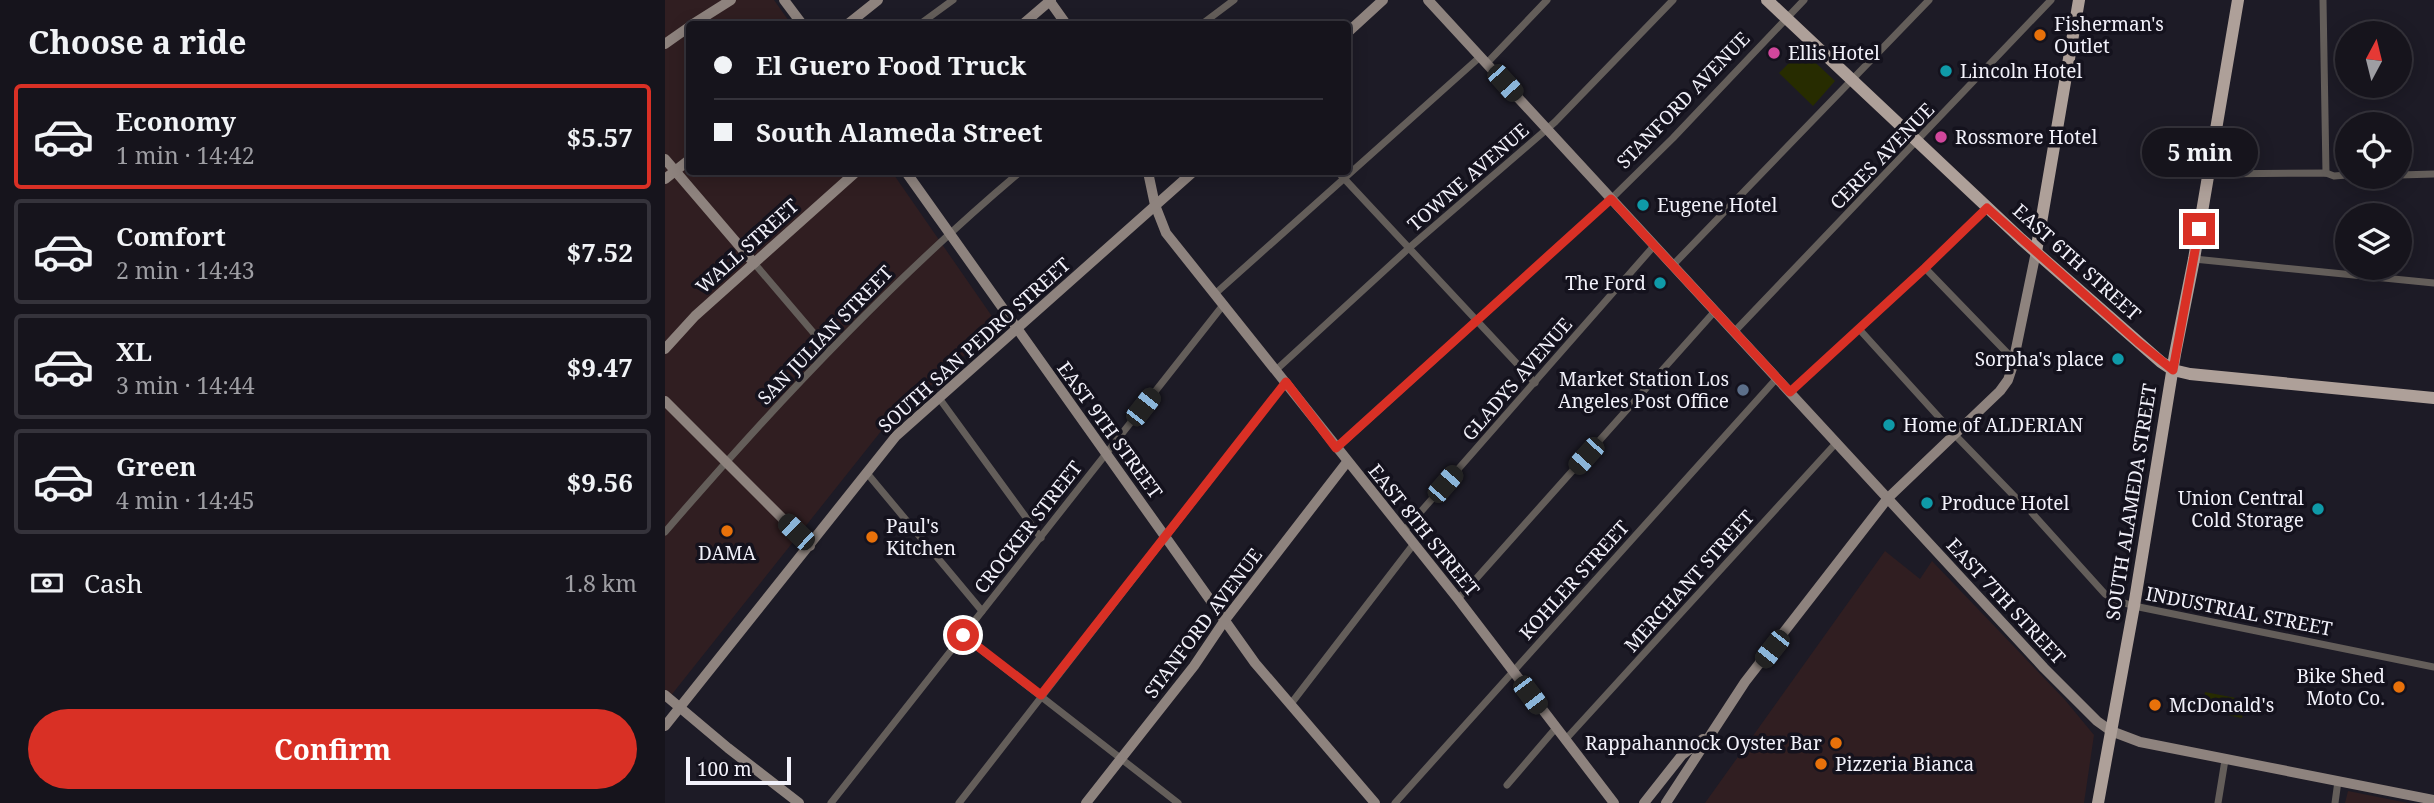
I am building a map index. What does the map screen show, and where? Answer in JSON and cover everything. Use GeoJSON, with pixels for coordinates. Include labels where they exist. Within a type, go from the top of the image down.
{"type":"FeatureCollection","features":[{"type":"Feature","properties":{"kind":"main road"},"geometry":{"type":"LineString","coordinates":[[699,21],[731,0]]}},
{"type":"Feature","properties":{"kind":"main road"},"geometry":{"type":"LineString","coordinates":[[784,0],[800,21]]}},
{"type":"Feature","properties":{"kind":"main road"},"geometry":{"type":"LineString","coordinates":[[852,21],[878,0]]}},
{"type":"Feature","properties":{"kind":"main road"},"geometry":{"type":"LineString","coordinates":[[1026,21],[1050,0],[1064,21]]}},
{"type":"Feature","properties":{"kind":"main road"},"geometry":{"type":"LineString","coordinates":[[1351,29],[1383,0]]}},
{"type":"Feature","properties":{"kind":"main road","name":"EAST 7TH STREET"},"geometry":{"type":"LineString","coordinates":[[1428,0],[2044,668],[2079,704],[2111,731],[2140,742],[2434,800]]}},
{"type":"Feature","properties":{"kind":"main road","name":"EAST 6TH STREET"},"geometry":{"type":"LineString","coordinates":[[1766,0],[1987,208],[2173,370],[2190,374],[2434,398]]}},
{"type":"Feature","properties":{"kind":"main road"},"geometry":{"type":"LineString","coordinates":[[1666,803],[1745,682],[1888,498],[1955,436],[2008,380],[2036,252],[2080,0]]}},
{"type":"Feature","properties":{"kind":"main road","name":"SOUTH ALAMEDA STREET"},"geometry":{"type":"LineString","coordinates":[[2098,803],[2238,0]]}},
{"type":"Feature","properties":{"kind":"main road"},"geometry":{"type":"LineString","coordinates":[[665,44],[686,29]]}},
{"type":"Feature","properties":{"kind":"main road"},"geometry":{"type":"LineString","coordinates":[[665,159],[754,262]]}},
{"type":"Feature","properties":{"kind":"main road"},"geometry":{"type":"LineString","coordinates":[[665,180],[686,163]]}},
{"type":"Feature","properties":{"kind":"main road","name":"WALL STREET"},"geometry":{"type":"LineString","coordinates":[[665,349],[695,316],[853,175]]}},
{"type":"Feature","properties":{"kind":"main road","name":"EAST 9TH STREET"},"geometry":{"type":"LineString","coordinates":[[908,175],[1255,663],[1375,803]]}},
{"type":"Feature","properties":{"kind":"main road","name":"EAST 8TH STREET"},"geometry":{"type":"LineString","coordinates":[[1149,175],[1155,205],[1166,233],[1458,599],[1613,803]]}},
{"type":"Feature","properties":{"kind":"main road","name":"SOUTH SAN PEDRO STREET"},"geometry":{"type":"LineString","coordinates":[[665,726],[896,436],[1190,175]]}},
{"type":"Feature","properties":{"kind":"main road"},"geometry":{"type":"LineString","coordinates":[[665,401],[810,546]]}},
{"type":"Feature","properties":{"kind":"main road","name":"STANFORD AVENUE"},"geometry":{"type":"LineString","coordinates":[[1086,803],[1194,666],[1225,620],[1347,462]]}},
{"type":"Feature","properties":{"kind":"main road"},"geometry":{"type":"LineString","coordinates":[[665,695],[799,803]]}},
{"type":"Feature","properties":{"kind":"main road"},"geometry":{"type":"LineString","coordinates":[[1644,803],[1682,755],[1710,733]]}},
{"type":"Feature","properties":{"kind":"street"},"geometry":{"type":"LineString","coordinates":[[924,21],[953,0]]}},
{"type":"Feature","properties":{"kind":"street"},"geometry":{"type":"LineString","coordinates":[[1206,21],[1234,0]]}},
{"type":"Feature","properties":{"kind":"street"},"geometry":{"type":"LineString","coordinates":[[1351,174],[1484,60],[1546,0]]}},
{"type":"Feature","properties":{"kind":"street","name":"TOWNE AVENUE"},"geometry":{"type":"LineString","coordinates":[[1276,370],[1409,247],[1572,106],[1673,0]]}},
{"type":"Feature","properties":{"kind":"street","name":"STANFORD AVENUE"},"geometry":{"type":"LineString","coordinates":[[1336,448],[1611,199],[1727,83],[1804,0]]}},
{"type":"Feature","properties":{"kind":"street"},"geometry":{"type":"LineString","coordinates":[[1672,266],[1929,0]]}},
{"type":"Feature","properties":{"kind":"street","name":"CERES AVENUE"},"geometry":{"type":"LineString","coordinates":[[1734,332],[2051,0]]}},
{"type":"Feature","properties":{"kind":"street"},"geometry":{"type":"LineString","coordinates":[[2322,0],[2326,173]]}},
{"type":"Feature","properties":{"kind":"street"},"geometry":{"type":"LineString","coordinates":[[2209,174],[2335,174]]}},
{"type":"Feature","properties":{"kind":"street"},"geometry":{"type":"LineString","coordinates":[[2412,175],[2434,174]]}},
{"type":"Feature","properties":{"kind":"street","name":"SAN JULIAN STREET"},"geometry":{"type":"LineString","coordinates":[[665,532],[726,461],[829,352],[949,232],[1016,175]]}},
{"type":"Feature","properties":{"kind":"street"},"geometry":{"type":"LineString","coordinates":[[1340,175],[1535,383]]}},
{"type":"Feature","properties":{"kind":"street"},"geometry":{"type":"LineString","coordinates":[[1216,293],[1350,175]]}},
{"type":"Feature","properties":{"kind":"street"},"geometry":{"type":"LineString","coordinates":[[1790,392],[1987,208]]}},
{"type":"Feature","properties":{"kind":"street","name":"GLADYS AVENUE"},"geometry":{"type":"LineString","coordinates":[[1403,531],[1653,247]]}},
{"type":"Feature","properties":{"kind":"street"},"geometry":{"type":"LineString","coordinates":[[2194,259],[2434,283]]}},
{"type":"Feature","properties":{"kind":"street"},"geometry":{"type":"LineString","coordinates":[[754,262],[829,352]]}},
{"type":"Feature","properties":{"kind":"street"},"geometry":{"type":"LineString","coordinates":[[1925,268],[2014,360]]}},
{"type":"Feature","properties":{"kind":"street","name":"CROCKER STREET"},"geometry":{"type":"LineString","coordinates":[[831,803],[1224,304]]}},
{"type":"Feature","properties":{"kind":"street"},"geometry":{"type":"LineString","coordinates":[[1458,599],[1715,312]]}},
{"type":"Feature","properties":{"kind":"street"},"geometry":{"type":"LineString","coordinates":[[1859,329],[1955,436],[2016,498]]}},
{"type":"Feature","properties":{"kind":"street","name":"KOHLER STREET"},"geometry":{"type":"LineString","coordinates":[[1395,803],[1777,378]]}},
{"type":"Feature","properties":{"kind":"street"},"geometry":{"type":"LineString","coordinates":[[959,803],[1286,382]]}},
{"type":"Feature","properties":{"kind":"street"},"geometry":{"type":"LineString","coordinates":[[939,398],[1041,538]]}},
{"type":"Feature","properties":{"kind":"street","name":"MERCHANT STREET"},"geometry":{"type":"LineString","coordinates":[[1565,740],[1836,442]]}},
{"type":"Feature","properties":{"kind":"street"},"geometry":{"type":"LineString","coordinates":[[866,472],[982,611]]}},
{"type":"Feature","properties":{"kind":"street","name":"INDUSTRIAL STREET"},"geometry":{"type":"LineString","coordinates":[[2032,513],[2105,594],[2115,600],[2434,667]]}},
{"type":"Feature","properties":{"kind":"street"},"geometry":{"type":"LineString","coordinates":[[1290,705],[1413,545]]}},
{"type":"Feature","properties":{"kind":"street"},"geometry":{"type":"LineString","coordinates":[[963,635],[1178,803]]}},
{"type":"Feature","properties":{"kind":"street"},"geometry":{"type":"LineString","coordinates":[[1507,785],[1555,729]]}},
{"type":"Feature","properties":{"kind":"street"},"geometry":{"type":"LineString","coordinates":[[2218,803],[2225,760]]}},
{"type":"Feature","properties":{"kind":"street"},"geometry":{"type":"LineString","coordinates":[[2335,803],[2339,781]]}},
{"type":"Feature","properties":{"kind":"shaded area"},"geometry":{"type":"Polygon","coordinates":[[[665,0],[774,0],[789,21],[686,21],[686,175],[894,175],[998,325],[882,430],[665,703],[665,0]]]}},
{"type":"Feature","properties":{"kind":"shaded area"},"geometry":{"type":"Polygon","coordinates":[[[1885,551],[1920,579],[1932,561],[2065,700],[2094,735],[2084,803],[1705,803],[1885,551]]]}},
{"type":"Feature","properties":{"kind":"shaded area"},"geometry":{"type":"Polygon","coordinates":[[[2348,791],[2408,803],[2345,803],[2348,791]]]}},
{"type":"Feature","properties":{"kind":"green space"},"geometry":{"type":"Polygon","coordinates":[[[1802,50],[1835,81],[1813,106],[1779,73],[1802,50]]]}},
{"type":"Feature","properties":{"kind":"green space"},"geometry":{"type":"Polygon","coordinates":[[[2205,692],[2246,700],[2242,718],[2202,710],[2205,692]]]}},
{"type":"Feature","properties":{"kind":"place","name":"Fisherman's Outlet"},"geometry":{"type":"Point","coordinates":[2040,35]}},
{"type":"Feature","properties":{"kind":"place","name":"Ellis Hotel"},"geometry":{"type":"Point","coordinates":[1774,53]}},
{"type":"Feature","properties":{"kind":"place","name":"Lincoln Hotel"},"geometry":{"type":"Point","coordinates":[1946,71]}},
{"type":"Feature","properties":{"kind":"place","name":"Rossmore Hotel"},"geometry":{"type":"Point","coordinates":[1941,137]}},
{"type":"Feature","properties":{"kind":"place","name":"Eugene Hotel"},"geometry":{"type":"Point","coordinates":[1643,205]}},
{"type":"Feature","properties":{"kind":"place","name":"The Ford"},"geometry":{"type":"Point","coordinates":[1660,283]}},
{"type":"Feature","properties":{"kind":"place","name":"Sorpha's place"},"geometry":{"type":"Point","coordinates":[2118,359]}},
{"type":"Feature","properties":{"kind":"place","name":"Market Station Los Angeles Post Office"},"geometry":{"type":"Point","coordinates":[1743,390]}},
{"type":"Feature","properties":{"kind":"place","name":"Home of ALDERIAN"},"geometry":{"type":"Point","coordinates":[1889,425]}},
{"type":"Feature","properties":{"kind":"place","name":"Produce Hotel"},"geometry":{"type":"Point","coordinates":[1927,503]}},
{"type":"Feature","properties":{"kind":"place","name":"Union Central Cold Storage"},"geometry":{"type":"Point","coordinates":[2318,509]}},
{"type":"Feature","properties":{"kind":"place","name":"DAMA"},"geometry":{"type":"Point","coordinates":[727,531]}},
{"type":"Feature","properties":{"kind":"place","name":"Paul's Kitchen"},"geometry":{"type":"Point","coordinates":[872,537]}},
{"type":"Feature","properties":{"kind":"place","name":"Bike Shed Moto Co."},"geometry":{"type":"Point","coordinates":[2399,687]}},
{"type":"Feature","properties":{"kind":"place","name":"McDonald's"},"geometry":{"type":"Point","coordinates":[2155,705]}},
{"type":"Feature","properties":{"kind":"place","name":"Rappahannock Oyster Bar"},"geometry":{"type":"Point","coordinates":[1836,743]}},
{"type":"Feature","properties":{"kind":"place","name":"Pizzeria Bianca"},"geometry":{"type":"Point","coordinates":[1821,764]}},
{"type":"Feature","properties":{"kind":"route"},"geometry":{"type":"LineString","coordinates":[[963,635],[1041,695],[1286,382],[1336,448],[1611,199],[1790,392],[1987,208],[2173,370],[2199,229]]}}]}
